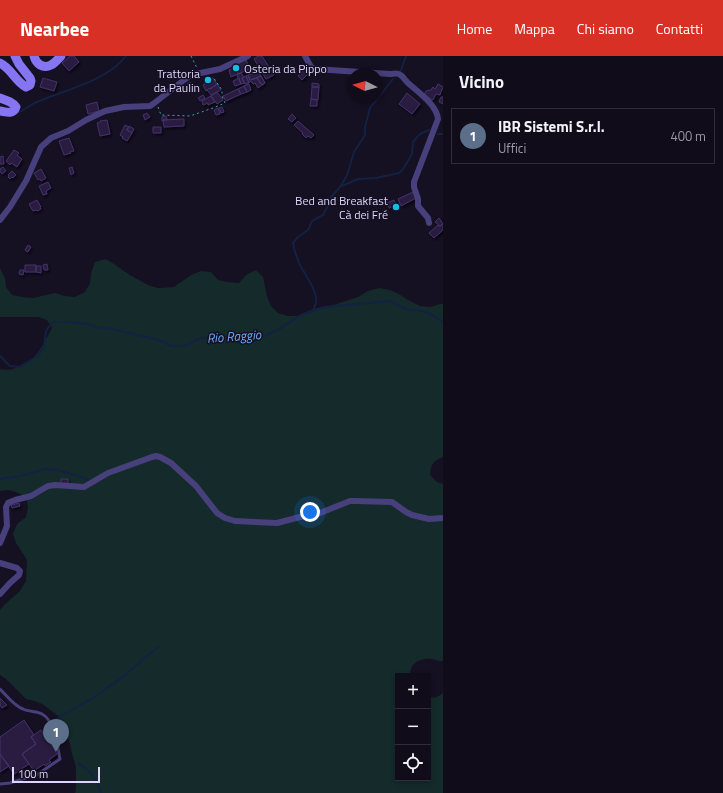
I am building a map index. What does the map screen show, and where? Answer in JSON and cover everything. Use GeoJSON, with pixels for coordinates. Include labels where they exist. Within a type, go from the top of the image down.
{"type":"FeatureCollection","features":[{"type":"Feature","properties":{"kind":"street"},"geometry":{"type":"LineString","coordinates":[[0,63],[7,67],[21,84],[26,87],[30,85],[31,81],[19,64],[16,56]]}},
{"type":"Feature","properties":{"kind":"street"},"geometry":{"type":"LineString","coordinates":[[34,56],[40,65],[45,66],[51,65],[61,56]]}},
{"type":"Feature","properties":{"kind":"street"},"geometry":{"type":"LineString","coordinates":[[0,220],[26,181],[41,147],[51,138],[68,131],[105,111],[124,107],[150,106],[156,103],[191,75],[225,69],[245,56]]}},
{"type":"Feature","properties":{"kind":"street"},"geometry":{"type":"LineString","coordinates":[[305,56],[311,67],[315,69],[390,74],[396,73],[428,101],[438,114],[438,119],[414,182],[418,206],[428,218],[429,223]]}},
{"type":"Feature","properties":{"kind":"street"},"geometry":{"type":"LineString","coordinates":[[0,98],[16,107],[15,110],[10,113],[0,111]]}},
{"type":"Feature","properties":{"kind":"street"},"geometry":{"type":"LineString","coordinates":[[0,543],[5,532],[6,507],[8,503],[31,496],[48,486],[84,487],[108,473],[156,456],[171,463],[196,486],[218,513],[225,518],[235,521],[277,524],[320,513],[350,501],[392,502],[412,515],[429,519],[443,518]]}},
{"type":"Feature","properties":{"kind":"street"},"geometry":{"type":"LineString","coordinates":[[0,563],[17,568],[20,573],[0,594]]}},
{"type":"Feature","properties":{"kind":"lane"},"geometry":{"type":"LineString","coordinates":[[0,689],[16,706],[24,710],[42,713],[50,722],[55,735],[60,759],[38,774],[10,783],[0,784]]}},
{"type":"Feature","properties":{"kind":"path"},"geometry":{"type":"LineString","coordinates":[[190,56],[199,74]]}},
{"type":"Feature","properties":{"kind":"path"},"geometry":{"type":"LineString","coordinates":[[156,103],[162,115],[187,116],[225,103],[222,96],[222,90],[209,71]]}},
{"type":"Feature","properties":{"kind":"green space"},"geometry":{"type":"Polygon","coordinates":[[[106,259],[130,275],[148,285],[158,288],[174,287],[191,275],[201,271],[211,272],[218,280],[239,283],[246,275],[256,270],[263,277],[271,306],[278,313],[288,316],[299,316],[309,313],[358,297],[368,291],[379,288],[390,290],[420,306],[430,307],[443,304],[443,457],[433,463],[430,475],[437,482],[443,484],[443,661],[432,659],[420,660],[412,666],[410,673],[395,673],[395,781],[431,781],[431,697],[436,697],[443,692],[443,793],[75,793],[76,767],[70,744],[58,716],[44,705],[26,699],[0,675],[0,610],[20,591],[26,581],[27,560],[16,543],[13,534],[17,524],[26,517],[28,507],[26,497],[13,491],[0,491],[0,369],[14,369],[23,365],[35,356],[52,328],[47,320],[38,317],[0,317],[0,268],[5,278],[6,287],[12,295],[33,298],[55,293],[75,297],[85,292],[90,283],[91,273],[95,262],[106,259]]]}},
{"type":"Feature","properties":{"kind":"building"},"geometry":{"type":"Polygon","coordinates":[[[70,56],[74,56],[79,62],[69,71],[62,63],[70,56]]]}},
{"type":"Feature","properties":{"kind":"building"},"geometry":{"type":"Polygon","coordinates":[[[258,56],[262,56],[274,75],[266,79],[254,59],[258,56]]]}},
{"type":"Feature","properties":{"kind":"building"},"geometry":{"type":"Polygon","coordinates":[[[246,60],[250,69],[238,74],[234,65],[246,60]]]}},
{"type":"Feature","properties":{"kind":"building"},"geometry":{"type":"Polygon","coordinates":[[[307,67],[311,71],[302,80],[298,76],[307,67]]]}},
{"type":"Feature","properties":{"kind":"building"},"geometry":{"type":"Polygon","coordinates":[[[236,68],[238,74],[231,77],[229,70],[236,68]]]}},
{"type":"Feature","properties":{"kind":"building"},"geometry":{"type":"Polygon","coordinates":[[[258,71],[265,83],[262,85],[257,78],[250,80],[248,75],[258,71]]]}},
{"type":"Feature","properties":{"kind":"building"},"geometry":{"type":"Polygon","coordinates":[[[258,71],[261,76],[250,80],[248,75],[258,71]]]}},
{"type":"Feature","properties":{"kind":"building"},"geometry":{"type":"Polygon","coordinates":[[[241,73],[244,77],[242,78],[244,83],[241,84],[237,75],[241,73]]]}},
{"type":"Feature","properties":{"kind":"building"},"geometry":{"type":"Polygon","coordinates":[[[248,75],[250,80],[257,78],[262,85],[258,88],[255,83],[253,84],[251,81],[249,83],[246,76],[248,75]]]}},
{"type":"Feature","properties":{"kind":"building"},"geometry":{"type":"Polygon","coordinates":[[[246,76],[249,83],[245,84],[242,78],[246,76]]]}},
{"type":"Feature","properties":{"kind":"building"},"geometry":{"type":"Polygon","coordinates":[[[261,76],[265,83],[262,85],[257,78],[261,76]]]}},
{"type":"Feature","properties":{"kind":"building"},"geometry":{"type":"Polygon","coordinates":[[[43,78],[57,82],[54,91],[40,87],[43,78]]]}},
{"type":"Feature","properties":{"kind":"building"},"geometry":{"type":"Polygon","coordinates":[[[212,78],[217,84],[206,91],[203,85],[212,78]]]}},
{"type":"Feature","properties":{"kind":"building"},"geometry":{"type":"Polygon","coordinates":[[[239,78],[241,84],[235,86],[233,81],[239,78]]]}},
{"type":"Feature","properties":{"kind":"building"},"geometry":{"type":"Polygon","coordinates":[[[190,82],[194,87],[191,90],[187,84],[190,82]]]}},
{"type":"Feature","properties":{"kind":"building"},"geometry":{"type":"Polygon","coordinates":[[[312,83],[319,84],[319,87],[312,87],[312,83]]]}},
{"type":"Feature","properties":{"kind":"building"},"geometry":{"type":"Polygon","coordinates":[[[217,84],[221,90],[211,95],[207,90],[217,84]]]}},
{"type":"Feature","properties":{"kind":"building"},"geometry":{"type":"Polygon","coordinates":[[[249,84],[251,90],[247,92],[244,86],[249,84]]]}},
{"type":"Feature","properties":{"kind":"building"},"geometry":{"type":"Polygon","coordinates":[[[438,84],[443,87],[440,95],[436,94],[433,100],[424,95],[426,91],[431,90],[433,87],[435,89],[438,84]]]}},
{"type":"Feature","properties":{"kind":"building"},"geometry":{"type":"Polygon","coordinates":[[[244,86],[247,92],[241,94],[238,89],[244,86]]]}},
{"type":"Feature","properties":{"kind":"building"},"geometry":{"type":"Polygon","coordinates":[[[312,87],[319,87],[318,100],[311,99],[312,87]]]}},
{"type":"Feature","properties":{"kind":"building"},"geometry":{"type":"Polygon","coordinates":[[[238,89],[241,94],[226,101],[223,96],[238,89]]]}},
{"type":"Feature","properties":{"kind":"building"},"geometry":{"type":"Polygon","coordinates":[[[217,92],[223,100],[217,104],[211,96],[217,92]]]}},
{"type":"Feature","properties":{"kind":"building"},"geometry":{"type":"Polygon","coordinates":[[[407,93],[420,104],[412,114],[399,104],[407,93]]]}},
{"type":"Feature","properties":{"kind":"building"},"geometry":{"type":"Polygon","coordinates":[[[203,95],[205,98],[200,101],[198,98],[203,95]]]}},
{"type":"Feature","properties":{"kind":"building"},"geometry":{"type":"Polygon","coordinates":[[[211,96],[215,102],[208,105],[208,103],[203,105],[202,101],[211,96]]]}},
{"type":"Feature","properties":{"kind":"building"},"geometry":{"type":"Polygon","coordinates":[[[441,97],[443,97],[443,104],[439,102],[441,97]]]}},
{"type":"Feature","properties":{"kind":"building"},"geometry":{"type":"Polygon","coordinates":[[[311,99],[317,100],[317,106],[310,106],[311,99]]]}},
{"type":"Feature","properties":{"kind":"building"},"geometry":{"type":"Polygon","coordinates":[[[97,102],[99,111],[88,114],[86,105],[97,102]]]}},
{"type":"Feature","properties":{"kind":"building"},"geometry":{"type":"Polygon","coordinates":[[[222,107],[224,112],[221,113],[219,108],[222,107]]]}},
{"type":"Feature","properties":{"kind":"building"},"geometry":{"type":"Polygon","coordinates":[[[218,108],[220,114],[216,115],[214,110],[218,108]]]}},
{"type":"Feature","properties":{"kind":"building"},"geometry":{"type":"Polygon","coordinates":[[[147,113],[150,117],[145,120],[143,115],[147,113]]]}},
{"type":"Feature","properties":{"kind":"building"},"geometry":{"type":"Polygon","coordinates":[[[292,114],[296,118],[292,122],[288,119],[292,114]]]}},
{"type":"Feature","properties":{"kind":"building"},"geometry":{"type":"Polygon","coordinates":[[[166,116],[167,120],[162,121],[162,117],[166,116]]]}},
{"type":"Feature","properties":{"kind":"building"},"geometry":{"type":"Polygon","coordinates":[[[184,119],[184,126],[164,127],[163,120],[184,119]]]}},
{"type":"Feature","properties":{"kind":"building"},"geometry":{"type":"Polygon","coordinates":[[[107,120],[110,134],[100,136],[97,123],[107,120]]]}},
{"type":"Feature","properties":{"kind":"building"},"geometry":{"type":"Polygon","coordinates":[[[298,121],[314,135],[311,138],[308,136],[306,138],[294,125],[298,121]]]}},
{"type":"Feature","properties":{"kind":"building"},"geometry":{"type":"Polygon","coordinates":[[[125,125],[129,127],[127,130],[132,133],[127,141],[120,135],[125,125]]]}},
{"type":"Feature","properties":{"kind":"building"},"geometry":{"type":"Polygon","coordinates":[[[129,126],[134,129],[132,133],[127,130],[129,126]]]}},
{"type":"Feature","properties":{"kind":"building"},"geometry":{"type":"Polygon","coordinates":[[[153,127],[161,127],[161,133],[153,133],[153,127]]]}},
{"type":"Feature","properties":{"kind":"building"},"geometry":{"type":"Polygon","coordinates":[[[69,138],[74,151],[64,155],[59,141],[69,138]]]}},
{"type":"Feature","properties":{"kind":"building"},"geometry":{"type":"Polygon","coordinates":[[[14,150],[19,153],[17,155],[22,159],[17,167],[11,163],[10,165],[6,161],[14,150]]]}},
{"type":"Feature","properties":{"kind":"building"},"geometry":{"type":"Polygon","coordinates":[[[3,156],[4,164],[0,164],[0,157],[3,156]]]}},
{"type":"Feature","properties":{"kind":"building"},"geometry":{"type":"Polygon","coordinates":[[[3,167],[6,171],[2,174],[0,169],[3,167]]]}},
{"type":"Feature","properties":{"kind":"building"},"geometry":{"type":"Polygon","coordinates":[[[72,167],[74,173],[71,175],[69,168],[72,167]]]}},
{"type":"Feature","properties":{"kind":"building"},"geometry":{"type":"Polygon","coordinates":[[[41,169],[46,178],[41,181],[40,179],[38,180],[34,173],[41,169]]]}},
{"type":"Feature","properties":{"kind":"building"},"geometry":{"type":"Polygon","coordinates":[[[12,171],[16,175],[10,179],[8,175],[12,171]]]}},
{"type":"Feature","properties":{"kind":"building"},"geometry":{"type":"Polygon","coordinates":[[[48,182],[51,188],[46,191],[47,194],[43,195],[39,186],[48,182]]]}},
{"type":"Feature","properties":{"kind":"building"},"geometry":{"type":"Polygon","coordinates":[[[413,192],[416,198],[401,206],[398,199],[413,192]]]}},
{"type":"Feature","properties":{"kind":"building"},"geometry":{"type":"Polygon","coordinates":[[[37,200],[41,209],[33,211],[29,204],[37,200]]]}},
{"type":"Feature","properties":{"kind":"building"},"geometry":{"type":"Polygon","coordinates":[[[394,200],[396,205],[389,208],[387,203],[394,200]]]}},
{"type":"Feature","properties":{"kind":"building"},"geometry":{"type":"Polygon","coordinates":[[[439,218],[443,224],[440,226],[435,222],[439,218]]]}},
{"type":"Feature","properties":{"kind":"building"},"geometry":{"type":"Polygon","coordinates":[[[443,224],[443,230],[434,238],[429,233],[438,225],[440,226],[443,224]]]}},
{"type":"Feature","properties":{"kind":"building"},"geometry":{"type":"Polygon","coordinates":[[[28,245],[31,247],[28,252],[25,250],[28,245]]]}},
{"type":"Feature","properties":{"kind":"building"},"geometry":{"type":"Polygon","coordinates":[[[47,264],[48,270],[44,270],[43,265],[47,264]]]}},
{"type":"Feature","properties":{"kind":"building"},"geometry":{"type":"Polygon","coordinates":[[[25,265],[36,265],[36,272],[25,272],[25,265]]]}},
{"type":"Feature","properties":{"kind":"building"},"geometry":{"type":"Polygon","coordinates":[[[36,266],[41,266],[41,273],[36,272],[36,266]]]}},
{"type":"Feature","properties":{"kind":"building"},"geometry":{"type":"Polygon","coordinates":[[[20,270],[24,270],[23,275],[19,274],[20,270]]]}},
{"type":"Feature","properties":{"kind":"building"},"geometry":{"type":"Polygon","coordinates":[[[61,479],[68,479],[68,484],[61,484],[61,479]]]}},
{"type":"Feature","properties":{"kind":"building"},"geometry":{"type":"Polygon","coordinates":[[[19,503],[20,506],[12,508],[11,505],[19,503]]]}},
{"type":"Feature","properties":{"kind":"building"},"geometry":{"type":"Polygon","coordinates":[[[0,698],[7,705],[2,708],[0,705],[0,698]]]}},
{"type":"Feature","properties":{"kind":"building"},"geometry":{"type":"Polygon","coordinates":[[[24,720],[34,735],[31,737],[36,744],[22,754],[29,764],[14,774],[0,754],[0,737],[24,720]]]}},
{"type":"Feature","properties":{"kind":"building"},"geometry":{"type":"Polygon","coordinates":[[[41,730],[57,754],[49,760],[51,762],[45,766],[44,764],[34,771],[22,754],[36,744],[31,737],[41,730]]]}},
{"type":"Feature","properties":{"kind":"building"},"geometry":{"type":"Polygon","coordinates":[[[0,754],[9,766],[0,772],[0,754]]]}},
{"type":"Feature","properties":{"kind":"waterway"},"geometry":{"type":"LineString","coordinates":[[17,113],[36,102],[98,78],[109,72],[126,56]]}},
{"type":"Feature","properties":{"kind":"waterway"},"geometry":{"type":"LineString","coordinates":[[401,70],[406,56]]}},
{"type":"Feature","properties":{"kind":"waterway"},"geometry":{"type":"LineString","coordinates":[[313,310],[316,303],[315,293],[300,265],[293,243],[298,237],[308,230],[312,221],[323,215],[331,197],[341,186],[347,175],[354,152],[365,135],[365,127],[370,108],[393,79]]}},
{"type":"Feature","properties":{"kind":"waterway"},"geometry":{"type":"LineString","coordinates":[[342,186],[358,179],[376,178],[399,173],[412,154],[413,142],[418,136],[429,130]]}},
{"type":"Feature","properties":{"kind":"waterway"},"geometry":{"type":"LineString","coordinates":[[438,134],[443,134]]}},
{"type":"Feature","properties":{"kind":"waterway","name":"Rio Raggio"},"geometry":{"type":"LineString","coordinates":[[0,356],[10,366],[19,367],[38,356],[44,346],[46,331],[54,322],[71,322],[112,329],[159,340],[172,346],[184,346],[201,338],[265,336],[281,328],[299,316],[313,310],[325,307],[389,301],[409,310],[419,310],[431,314],[443,322]]}},
{"type":"Feature","properties":{"kind":"waterway"},"geometry":{"type":"LineString","coordinates":[[0,479],[21,476],[45,469],[58,470],[87,479]]}},
{"type":"Feature","properties":{"kind":"waterway"},"geometry":{"type":"LineString","coordinates":[[54,720],[93,698],[120,679],[158,647]]}},
{"type":"Feature","properties":{"kind":"waterway"},"geometry":{"type":"LineString","coordinates":[[78,763],[89,771],[97,782],[101,793]]}},
{"type":"Feature","properties":{"kind":"place","name":"Osteria da Pippo"},"geometry":{"type":"Point","coordinates":[236,68]}},
{"type":"Feature","properties":{"kind":"place","name":"Trattoria da Paulin"},"geometry":{"type":"Point","coordinates":[208,80]}},
{"type":"Feature","properties":{"kind":"place","name":"Bed and Breakfast Cà dei Fré"},"geometry":{"type":"Point","coordinates":[396,207]}},
{"type":"Feature","properties":{"kind":"place","name":"IBR Sistemi S.r.l."},"geometry":{"type":"Point","coordinates":[56,752]}}]}
